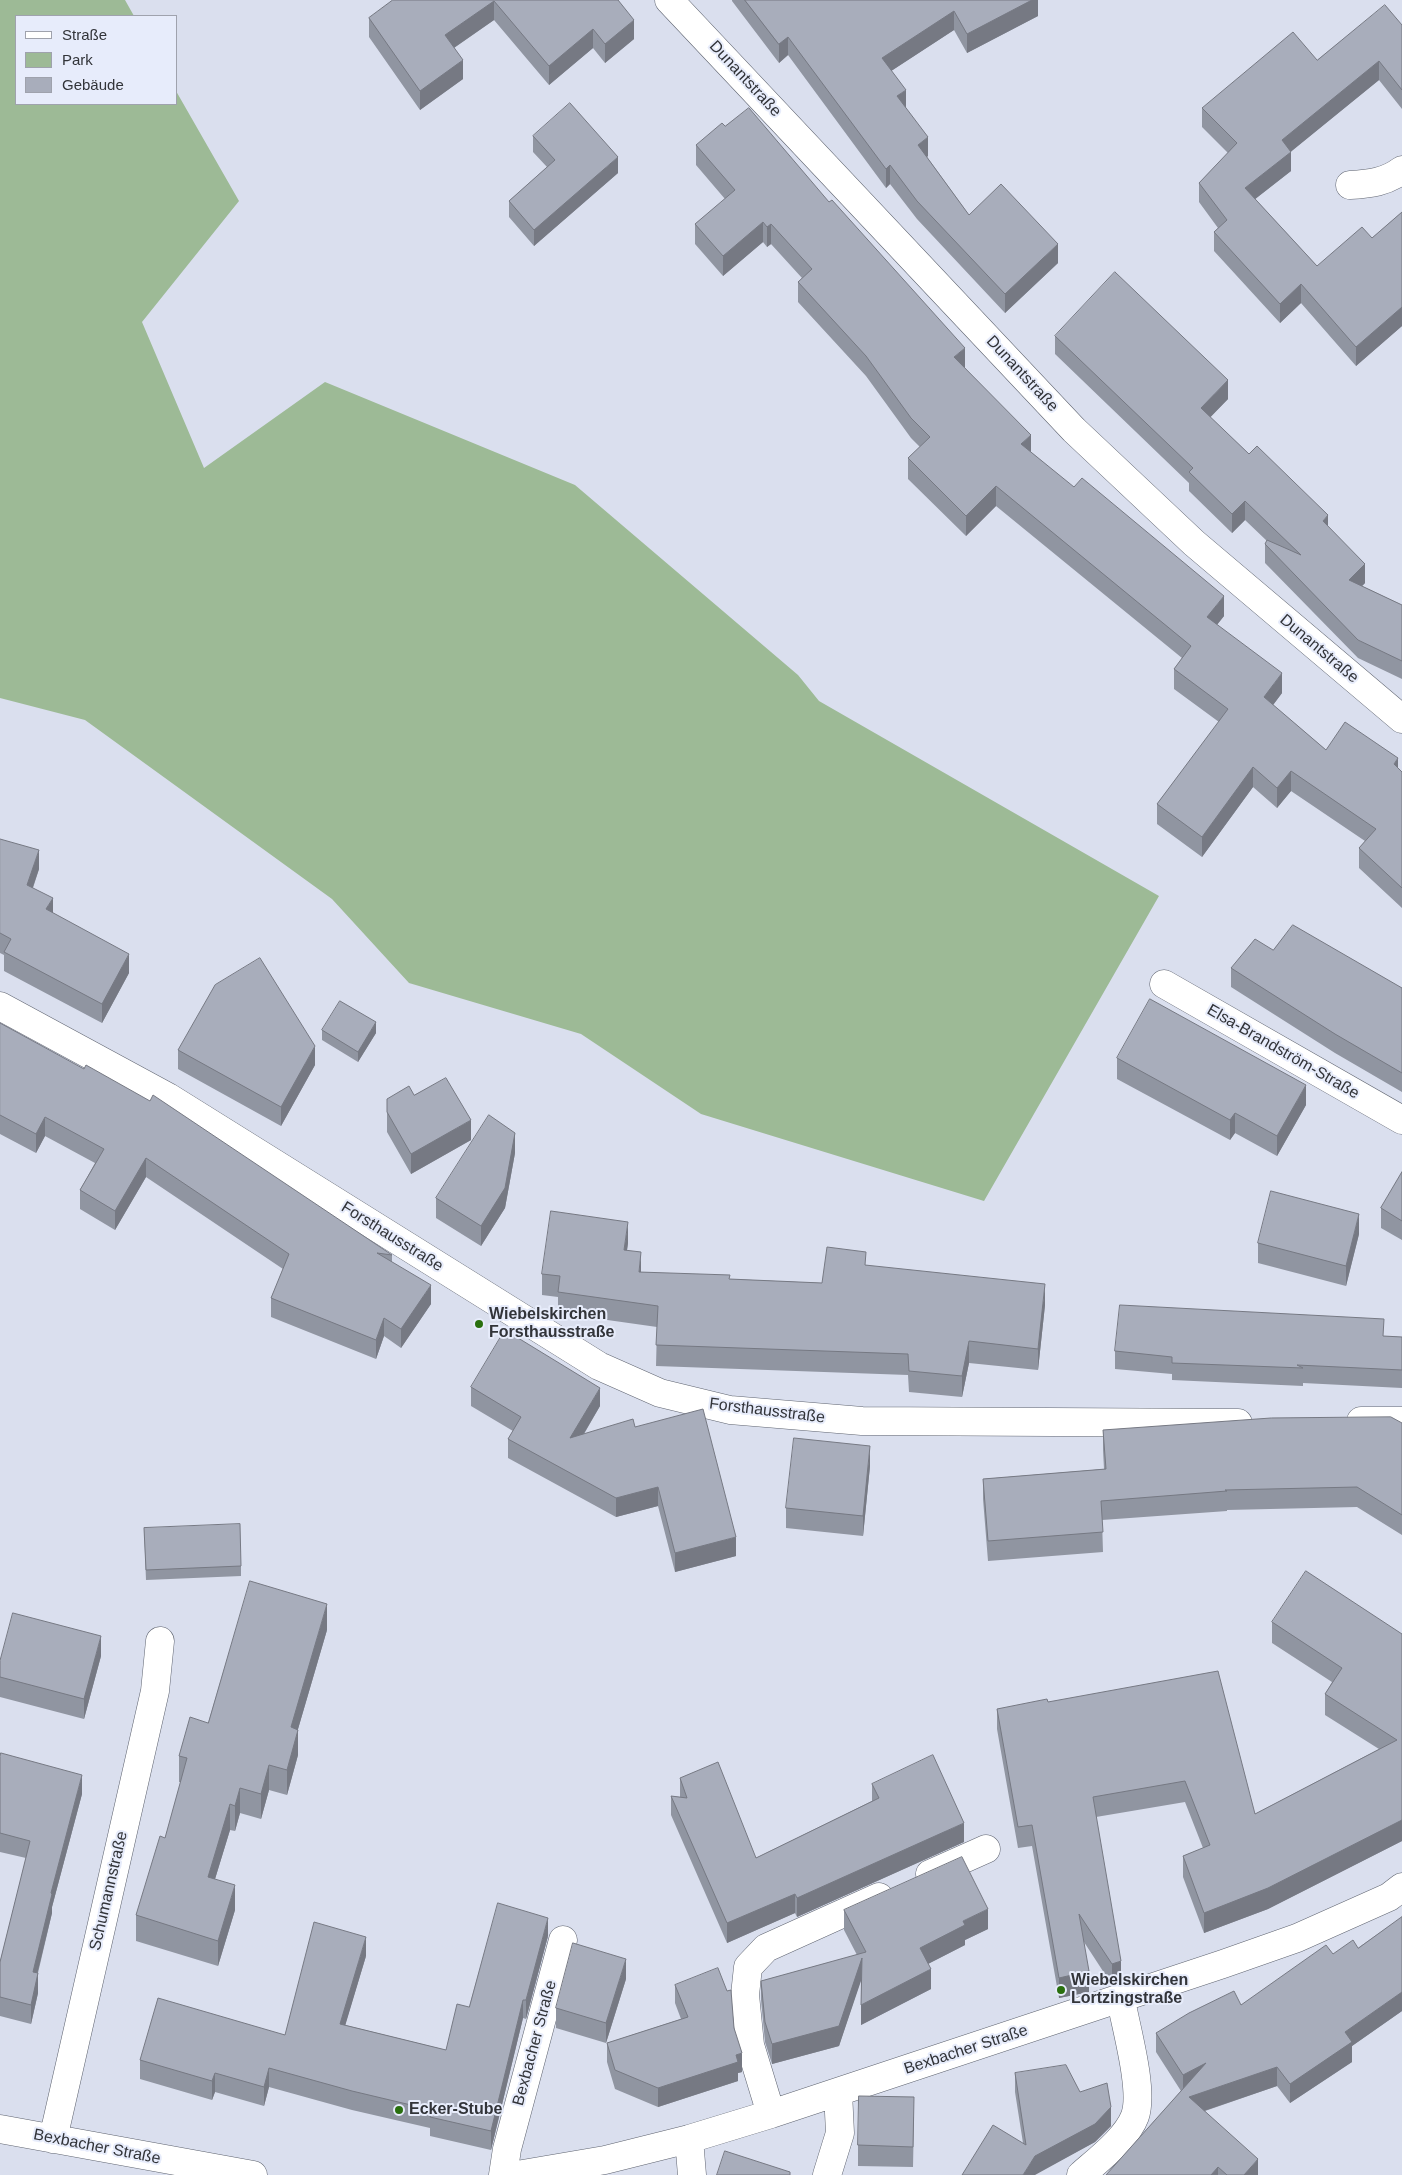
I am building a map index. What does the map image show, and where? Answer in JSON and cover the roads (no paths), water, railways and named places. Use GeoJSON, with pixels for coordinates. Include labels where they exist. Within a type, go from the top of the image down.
{"type":"FeatureCollection","features":[{"type":"Feature","properties":{"kind":"street","name":"Dunantstraße"},"geometry":{"type":"LineString","coordinates":[[680,3],[1074,430],[1194,544],[1402,719]]}},
{"type":"Feature","properties":{"kind":"street"},"geometry":{"type":"LineString","coordinates":[[1350,185],[1373,184],[1396,175],[1402,170]]}},
{"type":"Feature","properties":{"kind":"street","name":"Elsa-Brandström-Straße"},"geometry":{"type":"LineString","coordinates":[[1164,984],[1402,1120]]}},
{"type":"Feature","properties":{"kind":"street","name":"Forsthausstraße"},"geometry":{"type":"LineString","coordinates":[[0,1006],[168,1097],[599,1366],[660,1393],[730,1410],[862,1421],[1148,1424],[1265,1422]]}},
{"type":"Feature","properties":{"kind":"street"},"geometry":{"type":"LineString","coordinates":[[1334,1422],[1402,1421]]}},
{"type":"Feature","properties":{"kind":"street","name":"Schumannstraße"},"geometry":{"type":"LineString","coordinates":[[53,2139],[155,1691],[160,1641]]}},
{"type":"Feature","properties":{"kind":"street"},"geometry":{"type":"LineString","coordinates":[[771,2114],[750,2045],[745,1995],[748,1968],[766,1948],[986,1849]]}},
{"type":"Feature","properties":{"kind":"street","name":"Bexbacher Straße"},"geometry":{"type":"LineString","coordinates":[[518,2175],[605,2160],[690,2139],[771,2114],[1121,2000],[1297,1938],[1389,1897],[1402,1888]]}},
{"type":"Feature","properties":{"kind":"street","name":"Bexbacher Straße"},"geometry":{"type":"LineString","coordinates":[[503,2175],[507,2150],[563,1940]]}},
{"type":"Feature","properties":{"kind":"street"},"geometry":{"type":"LineString","coordinates":[[1081,2175],[1114,2146],[1135,2116],[1138,2088],[1121,2000]]}},
{"type":"Feature","properties":{"kind":"street"},"geometry":{"type":"LineString","coordinates":[[827,2175],[840,2133],[838,2092]]}},
{"type":"Feature","properties":{"kind":"street","name":"Bexbacher Straße"},"geometry":{"type":"LineString","coordinates":[[0,2129],[218,2173],[253,2175]]}},
{"type":"Feature","properties":{"kind":"street"},"geometry":{"type":"LineString","coordinates":[[690,2139],[692,2175]]}},
{"type":"Feature","properties":{"kind":"place","name":"Wiebelskirchen Forsthausstraße"},"geometry":{"type":"Point","coordinates":[479,1324]}},
{"type":"Feature","properties":{"kind":"place","name":"Wiebelskirchen Lortzingstraße"},"geometry":{"type":"Point","coordinates":[1061,1990]}},
{"type":"Feature","properties":{"kind":"place","name":"Ecker-Stube"},"geometry":{"type":"Point","coordinates":[399,2110]}}]}
